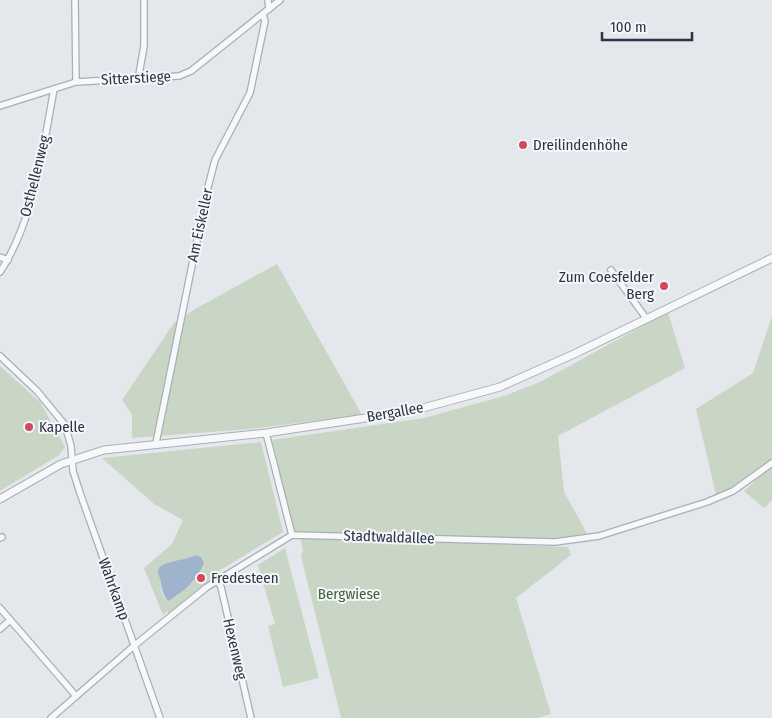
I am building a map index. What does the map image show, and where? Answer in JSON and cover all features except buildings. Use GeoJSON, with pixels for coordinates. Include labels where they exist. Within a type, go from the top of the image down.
{"type":"FeatureCollection","features":[{"type":"Feature","properties":{"kind":"street"},"geometry":{"type":"LineString","coordinates":[[75,0],[76,82]]}},
{"type":"Feature","properties":{"kind":"street"},"geometry":{"type":"LineString","coordinates":[[138,80],[144,46],[144,0]]}},
{"type":"Feature","properties":{"kind":"street"},"geometry":{"type":"LineString","coordinates":[[268,0],[269,9]]}},
{"type":"Feature","properties":{"kind":"street","name":"Sitterstiege"},"geometry":{"type":"LineString","coordinates":[[0,106],[76,82],[167,78],[191,71],[280,0]]}},
{"type":"Feature","properties":{"kind":"street","name":"Am Eiskeller"},"geometry":{"type":"LineString","coordinates":[[156,443],[207,191],[215,160],[250,92],[265,21],[263,15]]}},
{"type":"Feature","properties":{"kind":"street","name":"Osthellenweg"},"geometry":{"type":"LineString","coordinates":[[0,272],[8,260],[22,230],[54,89]]}},
{"type":"Feature","properties":{"kind":"street"},"geometry":{"type":"LineString","coordinates":[[0,257],[8,260]]}},
{"type":"Feature","properties":{"kind":"street","name":"Bergallee"},"geometry":{"type":"LineString","coordinates":[[0,499],[43,473],[72,459],[104,450],[156,443],[266,433],[423,408],[500,387],[703,293],[772,258]]}},
{"type":"Feature","properties":{"kind":"street"},"geometry":{"type":"LineString","coordinates":[[611,270],[646,318]]}},
{"type":"Feature","properties":{"kind":"street","name":"Wahrkamp"},"geometry":{"type":"LineString","coordinates":[[0,356],[37,391],[65,425],[80,493],[160,718]]}},
{"type":"Feature","properties":{"kind":"street"},"geometry":{"type":"LineString","coordinates":[[51,718],[135,645],[217,580],[292,535],[266,433]]}},
{"type":"Feature","properties":{"kind":"street","name":"Stadtwaldallee"},"geometry":{"type":"LineString","coordinates":[[292,535],[555,542],[578,540],[623,530],[707,502],[733,491],[772,462]]}},
{"type":"Feature","properties":{"kind":"street","name":"Hexenweg"},"geometry":{"type":"LineString","coordinates":[[217,580],[221,587],[251,718]]}},
{"type":"Feature","properties":{"kind":"street"},"geometry":{"type":"LineString","coordinates":[[0,608],[9,621],[76,696]]}},
{"type":"Feature","properties":{"kind":"street"},"geometry":{"type":"LineString","coordinates":[[0,628],[9,621]]}},
{"type":"Feature","properties":{"kind":"green space"},"geometry":{"type":"Polygon","coordinates":[[[277,264],[362,415],[250,429],[132,438],[132,414],[122,400],[174,323],[195,309],[277,264]]]}},
{"type":"Feature","properties":{"kind":"green space"},"geometry":{"type":"Polygon","coordinates":[[[668,312],[685,368],[558,436],[564,492],[589,537],[555,540],[293,532],[272,440],[424,418],[504,396],[540,382],[668,312]]]}},
{"type":"Feature","properties":{"kind":"green space"},"geometry":{"type":"Polygon","coordinates":[[[772,316],[772,460],[738,486],[716,495],[696,409],[753,373],[772,316]]]}},
{"type":"Feature","properties":{"kind":"green space"},"geometry":{"type":"Polygon","coordinates":[[[0,366],[40,402],[65,447],[59,455],[0,491],[0,366]]]}},
{"type":"Feature","properties":{"kind":"green space"},"geometry":{"type":"Polygon","coordinates":[[[261,442],[283,532],[212,575],[212,581],[168,615],[168,611],[163,615],[144,568],[172,544],[183,520],[154,504],[102,458],[261,442]],[[195,555],[182,562],[174,561],[160,578],[161,592],[167,601],[177,596],[194,581],[195,555]]]}},
{"type":"Feature","properties":{"kind":"green space"},"geometry":{"type":"Polygon","coordinates":[[[772,465],[772,500],[764,508],[744,491],[772,465]]]}},
{"type":"Feature","properties":{"kind":"green space","name":"Bergwiese"},"geometry":{"type":"Polygon","coordinates":[[[300,537],[568,547],[571,555],[516,598],[551,714],[538,718],[341,718],[301,556],[303,550],[300,537]]]}},
{"type":"Feature","properties":{"kind":"green space"},"geometry":{"type":"Polygon","coordinates":[[[285,548],[319,678],[283,687],[268,626],[275,624],[258,565],[285,548]]]}},
{"type":"Feature","properties":{"kind":"water"},"geometry":{"type":"Polygon","coordinates":[[[195,555],[201,557],[204,563],[198,575],[179,594],[168,601],[162,591],[158,573],[159,568],[167,563],[195,555]]]}},
{"type":"Feature","properties":{"kind":"place","name":"Dreilindenhöhe"},"geometry":{"type":"Point","coordinates":[523,145]}},
{"type":"Feature","properties":{"kind":"place","name":"Zum Coesfelder Berg"},"geometry":{"type":"Point","coordinates":[664,286]}},
{"type":"Feature","properties":{"kind":"place","name":"Kapelle"},"geometry":{"type":"Point","coordinates":[29,427]}},
{"type":"Feature","properties":{"kind":"place","name":"Fredesteen"},"geometry":{"type":"Point","coordinates":[201,578]}}]}
